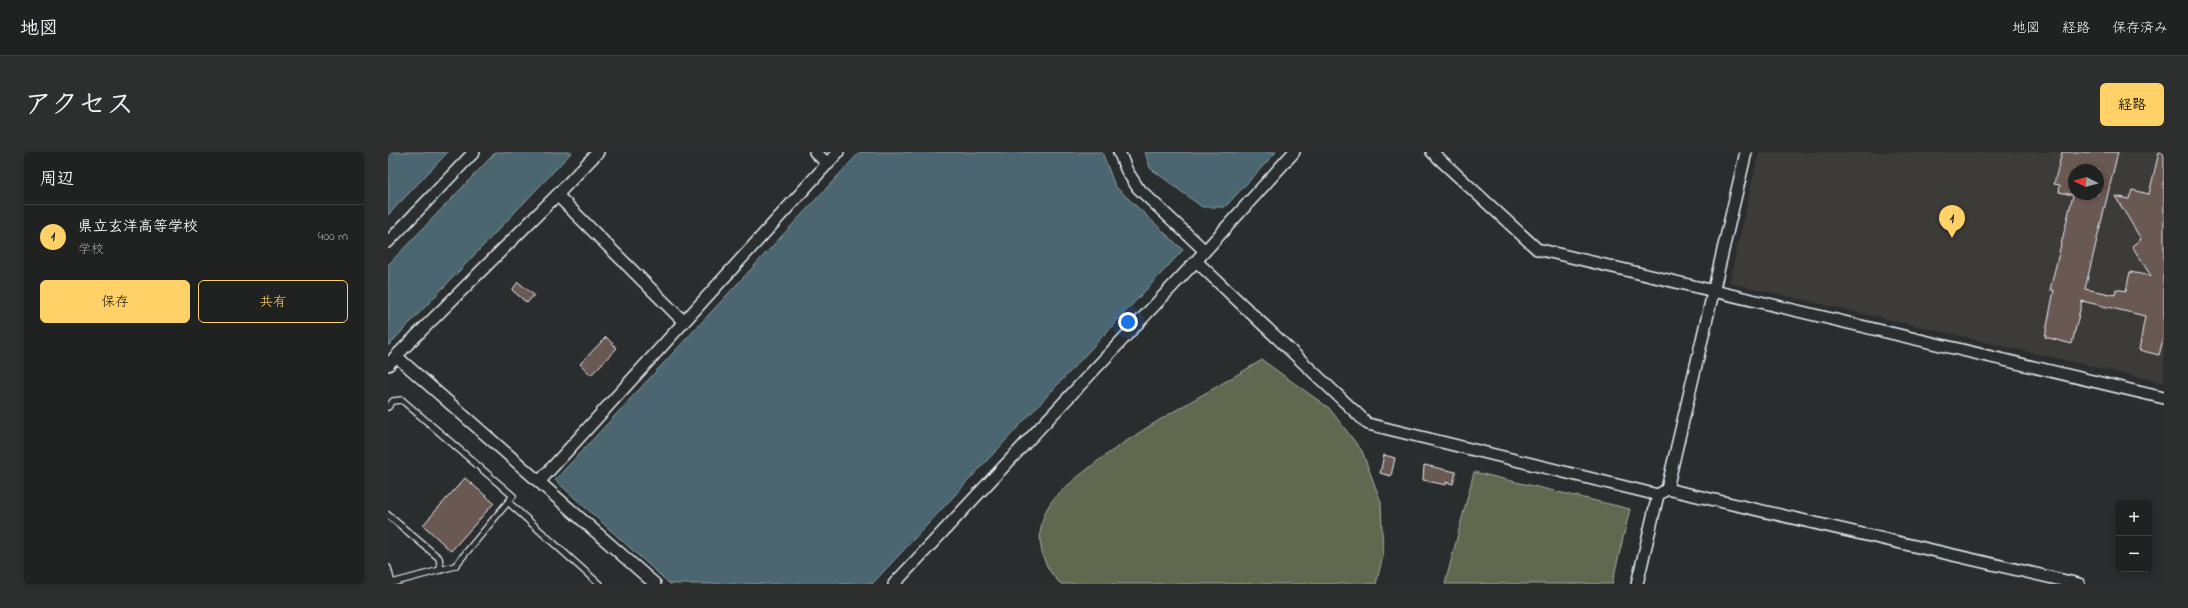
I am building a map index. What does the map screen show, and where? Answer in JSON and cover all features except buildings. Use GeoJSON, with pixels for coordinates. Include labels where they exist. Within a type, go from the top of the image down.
{"type":"FeatureCollection","features":[{"type":"Feature","properties":{"kind":"street"},"geometry":{"type":"LineString","coordinates":[[388,242],[474,152]]}},
{"type":"Feature","properties":{"kind":"street"},"geometry":{"type":"LineString","coordinates":[[388,365],[598,152]]}},
{"type":"Feature","properties":{"kind":"street"},"geometry":{"type":"LineString","coordinates":[[815,152],[828,164]]}},
{"type":"Feature","properties":{"kind":"street"},"geometry":{"type":"LineString","coordinates":[[539,482],[838,152]]}},
{"type":"Feature","properties":{"kind":"street"},"geometry":{"type":"LineString","coordinates":[[1118,152],[1138,188],[1205,251]]}},
{"type":"Feature","properties":{"kind":"street"},"geometry":{"type":"LineString","coordinates":[[894,584],[1196,262],[1294,152]]}},
{"type":"Feature","properties":{"kind":"street"},"geometry":{"type":"LineString","coordinates":[[1432,152],[1537,249],[2164,398]]}},
{"type":"Feature","properties":{"kind":"street"},"geometry":{"type":"LineString","coordinates":[[1637,584],[1713,292],[1746,152]]}},
{"type":"Feature","properties":{"kind":"street"},"geometry":{"type":"LineString","coordinates":[[557,195],[684,322]]}},
{"type":"Feature","properties":{"kind":"street"},"geometry":{"type":"LineString","coordinates":[[1196,262],[1368,424],[1662,492],[2079,584]]}},
{"type":"Feature","properties":{"kind":"street"},"geometry":{"type":"LineString","coordinates":[[396,356],[655,584]]}},
{"type":"Feature","properties":{"kind":"lane"},"geometry":{"type":"LineString","coordinates":[[388,407],[393,401],[402,400],[513,496],[455,566],[392,583],[388,568]]}},
{"type":"Feature","properties":{"kind":"lane"},"geometry":{"type":"LineString","coordinates":[[508,502],[598,584]]}},
{"type":"Feature","properties":{"kind":"lane"},"geometry":{"type":"LineString","coordinates":[[388,515],[439,558],[441,570]]}},
{"type":"Feature","properties":{"kind":"shaded area"},"geometry":{"type":"Polygon","coordinates":[[[1759,152],[2164,152],[2164,383],[1729,283],[1759,152]]]}},
{"type":"Feature","properties":{"kind":"green space"},"geometry":{"type":"Polygon","coordinates":[[[1262,360],[1329,408],[1362,451],[1381,502],[1383,556],[1376,584],[1061,584],[1048,567],[1041,548],[1041,527],[1048,507],[1053,499],[1075,479],[1119,446],[1166,416],[1262,360]]]}},
{"type":"Feature","properties":{"kind":"green space"},"geometry":{"type":"Polygon","coordinates":[[[1474,472],[1630,509],[1612,584],[1445,584],[1474,472]]]}},
{"type":"Feature","properties":{"kind":"water"},"geometry":{"type":"Polygon","coordinates":[[[388,152],[448,152],[388,215],[388,152]]]}},
{"type":"Feature","properties":{"kind":"water"},"geometry":{"type":"Polygon","coordinates":[[[496,152],[572,152],[388,346],[388,265],[496,152]]]}},
{"type":"Feature","properties":{"kind":"water"},"geometry":{"type":"Polygon","coordinates":[[[860,152],[1102,152],[1115,186],[1183,250],[872,584],[670,584],[555,480],[860,152]]]}},
{"type":"Feature","properties":{"kind":"water"},"geometry":{"type":"Polygon","coordinates":[[[1145,152],[1276,152],[1225,207],[1202,207],[1150,168],[1145,152]]]}},
{"type":"Feature","properties":{"kind":"place","name":"県立玄洋高等学校"},"geometry":{"type":"Point","coordinates":[1952,238]}}]}
